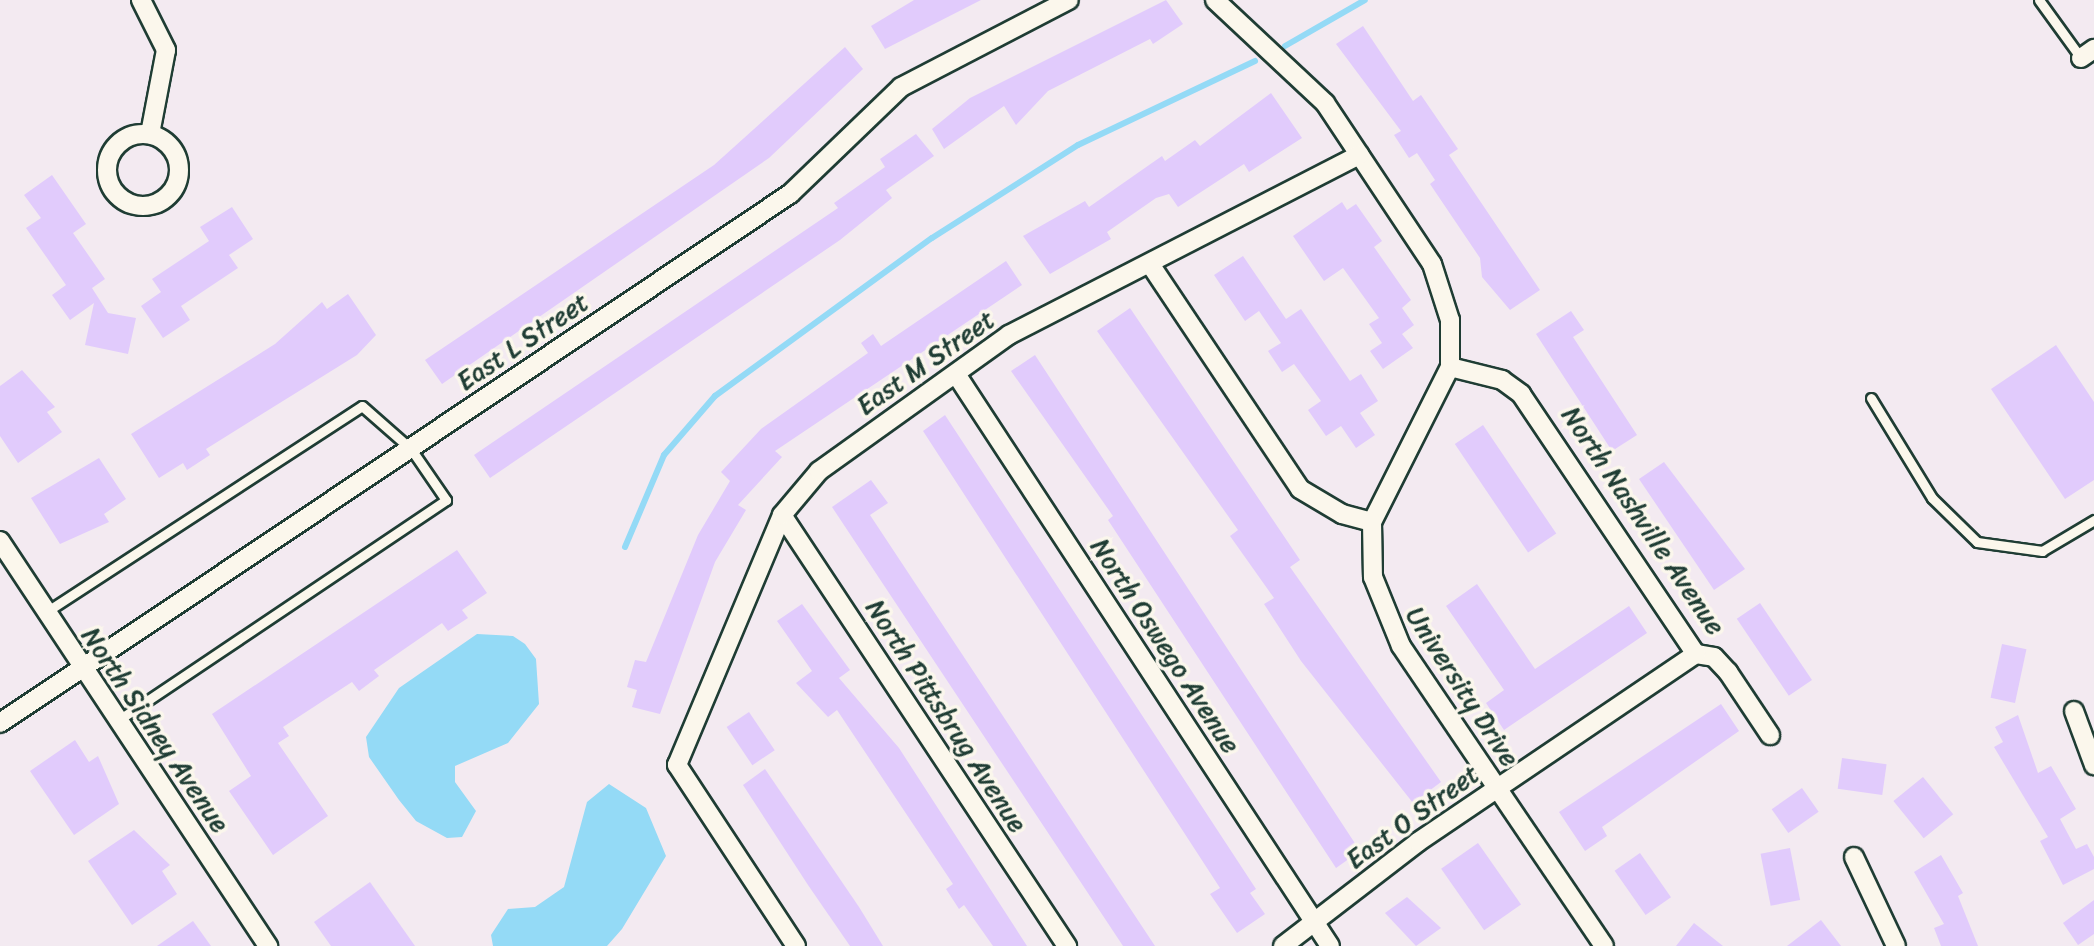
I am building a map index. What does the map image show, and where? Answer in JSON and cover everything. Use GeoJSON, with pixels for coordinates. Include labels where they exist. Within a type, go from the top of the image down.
{"type":"FeatureCollection","features":[{"type":"Feature","properties":{"kind":"street"},"geometry":{"type":"LineString","coordinates":[[141,0],[166,50],[150,134]]}},
{"type":"Feature","properties":{"kind":"street","name":"East L Street"},"geometry":{"type":"LineString","coordinates":[[0,723],[790,194],[901,87],[1069,0]]}},
{"type":"Feature","properties":{"kind":"street","name":"University Drive"},"geometry":{"type":"LineString","coordinates":[[1215,0],[1307,83],[1432,264],[1450,320],[1450,367],[1372,522],[1373,577],[1383,613],[1496,788],[1604,946]]}},
{"type":"Feature","properties":{"kind":"street"},"geometry":{"type":"LineString","coordinates":[[150,134],[174,149],[179,177],[164,200],[137,206],[113,191],[108,163],[123,140],[150,134]]}},
{"type":"Feature","properties":{"kind":"street","name":"East M Street"},"geometry":{"type":"LineString","coordinates":[[796,946],[677,765],[782,515],[819,471],[1009,335],[1359,155]]}},
{"type":"Feature","properties":{"kind":"street"},"geometry":{"type":"LineString","coordinates":[[1150,264],[1300,489],[1342,514],[1372,522]]}},
{"type":"Feature","properties":{"kind":"street","name":"North Nashville Avenue"},"geometry":{"type":"LineString","coordinates":[[1450,367],[1502,380],[1521,394],[1696,654],[1714,657],[1728,672],[1770,735]]}},
{"type":"Feature","properties":{"kind":"street","name":"North Oswego Avenue"},"geometry":{"type":"LineString","coordinates":[[956,374],[1330,946]]}},
{"type":"Feature","properties":{"kind":"street","name":"North Pittsbrug Avenue"},"geometry":{"type":"LineString","coordinates":[[782,515],[1067,946]]}},
{"type":"Feature","properties":{"kind":"street","name":"North Sidney Avenue"},"geometry":{"type":"LineString","coordinates":[[0,541],[268,946]]}},
{"type":"Feature","properties":{"kind":"street","name":"East O Street"},"geometry":{"type":"LineString","coordinates":[[1283,946],[1496,788],[1696,654]]}},
{"type":"Feature","properties":{"kind":"street"},"geometry":{"type":"LineString","coordinates":[[2074,711],[2094,765]]}},
{"type":"Feature","properties":{"kind":"street"},"geometry":{"type":"LineString","coordinates":[[1854,857],[1896,946]]}},
{"type":"Feature","properties":{"kind":"lane"},"geometry":{"type":"LineString","coordinates":[[2039,0],[2088,54]]}},
{"type":"Feature","properties":{"kind":"lane"},"geometry":{"type":"LineString","coordinates":[[1871,398],[1932,498],[1977,542],[2042,551],[2094,520]]}},
{"type":"Feature","properties":{"kind":"lane"},"geometry":{"type":"LineString","coordinates":[[46,612],[362,406],[411,449],[446,500],[118,720]]}},
{"type":"Feature","properties":{"kind":"water"},"geometry":{"type":"Polygon","coordinates":[[[477,634],[513,636],[525,644],[536,659],[539,704],[508,743],[455,766],[455,782],[476,811],[462,837],[447,838],[416,821],[399,800],[369,757],[366,737],[399,688],[477,634]]]}},
{"type":"Feature","properties":{"kind":"water"},"geometry":{"type":"Polygon","coordinates":[[[609,784],[646,808],[666,856],[622,929],[607,946],[493,946],[491,935],[508,909],[535,907],[564,887],[587,802],[609,784]]]}},
{"type":"Feature","properties":{"kind":"building"},"geometry":{"type":"Polygon","coordinates":[[[914,0],[981,0],[885,49],[871,26],[914,0]]]}},
{"type":"Feature","properties":{"kind":"building"},"geometry":{"type":"Polygon","coordinates":[[[1166,0],[1183,24],[1153,44],[1150,39],[1048,91],[1016,125],[1004,106],[944,149],[932,129],[970,98],[1166,0]]]}},
{"type":"Feature","properties":{"kind":"building"},"geometry":{"type":"Polygon","coordinates":[[[1363,26],[1413,101],[1421,95],[1458,149],[1449,155],[1540,290],[1510,310],[1482,277],[1480,258],[1430,184],[1435,180],[1417,153],[1409,158],[1394,135],[1401,131],[1336,44],[1363,26]]]}},
{"type":"Feature","properties":{"kind":"building"},"geometry":{"type":"Polygon","coordinates":[[[845,47],[863,69],[769,158],[442,384],[425,360],[714,165],[845,47]]]}},
{"type":"Feature","properties":{"kind":"building"},"geometry":{"type":"Polygon","coordinates":[[[1271,93],[1302,138],[1249,172],[1244,164],[1178,207],[1169,194],[1156,198],[1107,232],[1111,239],[1050,274],[1023,236],[1085,201],[1089,207],[1162,156],[1165,161],[1195,140],[1200,146],[1271,93]]]}},
{"type":"Feature","properties":{"kind":"building"},"geometry":{"type":"Polygon","coordinates":[[[916,134],[934,156],[886,190],[892,198],[840,240],[490,478],[474,455],[838,208],[834,203],[885,167],[880,159],[916,134]]]}},
{"type":"Feature","properties":{"kind":"building"},"geometry":{"type":"Polygon","coordinates":[[[52,175],[86,224],[73,233],[105,279],[92,288],[108,313],[136,318],[128,354],[85,345],[94,303],[70,320],[52,295],[66,285],[26,228],[41,218],[24,195],[52,175]]]}},
{"type":"Feature","properties":{"kind":"building"},"geometry":{"type":"Polygon","coordinates":[[[1342,202],[1347,210],[1356,204],[1382,241],[1374,247],[1411,300],[1402,308],[1414,325],[1402,334],[1413,348],[1383,369],[1370,351],[1382,343],[1369,324],[1379,318],[1343,268],[1324,281],[1293,236],[1342,202]]]}},
{"type":"Feature","properties":{"kind":"building"},"geometry":{"type":"Polygon","coordinates":[[[232,207],[253,239],[229,255],[238,268],[181,306],[190,320],[163,338],[141,306],[161,292],[152,279],[209,241],[200,227],[232,207]]]}},
{"type":"Feature","properties":{"kind":"building"},"geometry":{"type":"Polygon","coordinates":[[[1243,256],[1286,319],[1301,309],[1350,381],[1361,374],[1378,401],[1360,413],[1375,435],[1356,448],[1341,426],[1326,436],[1308,410],[1321,401],[1294,364],[1282,372],[1268,351],[1281,343],[1259,311],[1245,321],[1214,275],[1243,256]]]}},
{"type":"Feature","properties":{"kind":"building"},"geometry":{"type":"Polygon","coordinates":[[[1006,261],[1022,285],[775,451],[782,457],[738,505],[746,510],[715,562],[660,714],[632,707],[637,690],[627,687],[635,660],[646,662],[698,535],[730,481],[721,472],[761,429],[868,353],[861,343],[873,334],[881,346],[1006,261]]]}},
{"type":"Feature","properties":{"kind":"building"},"geometry":{"type":"Polygon","coordinates":[[[348,294],[376,335],[357,355],[206,449],[210,455],[187,470],[183,463],[159,478],[131,434],[275,344],[322,302],[327,309],[348,294]]]}},
{"type":"Feature","properties":{"kind":"building"},"geometry":{"type":"Polygon","coordinates":[[[1130,308],[1300,560],[1290,567],[1441,782],[1413,803],[1301,661],[1264,604],[1274,598],[1230,536],[1238,530],[1097,331],[1130,308]]]}},
{"type":"Feature","properties":{"kind":"building"},"geometry":{"type":"Polygon","coordinates":[[[1571,311],[1584,330],[1573,337],[1637,435],[1612,451],[1536,334],[1571,311]]]}},
{"type":"Feature","properties":{"kind":"building"},"geometry":{"type":"Polygon","coordinates":[[[2056,345],[2094,402],[2094,480],[2065,499],[1991,389],[2056,345]]]}},
{"type":"Feature","properties":{"kind":"building"},"geometry":{"type":"Polygon","coordinates":[[[1035,355],[1360,851],[1336,868],[1108,520],[1113,516],[1011,371],[1035,355]]]}},
{"type":"Feature","properties":{"kind":"building"},"geometry":{"type":"Polygon","coordinates":[[[22,370],[55,407],[47,412],[62,432],[18,463],[0,436],[0,386],[22,370]]]}},
{"type":"Feature","properties":{"kind":"building"},"geometry":{"type":"Polygon","coordinates":[[[945,415],[1256,889],[1250,893],[1265,914],[1237,933],[1210,894],[1220,888],[923,431],[945,415]]]}},
{"type":"Feature","properties":{"kind":"building"},"geometry":{"type":"Polygon","coordinates":[[[1483,425],[1556,534],[1528,553],[1455,444],[1483,425]]]}},
{"type":"Feature","properties":{"kind":"building"},"geometry":{"type":"Polygon","coordinates":[[[99,458],[126,499],[104,514],[109,522],[60,544],[31,498],[99,458]]]}},
{"type":"Feature","properties":{"kind":"building"},"geometry":{"type":"Polygon","coordinates":[[[1664,462],[1745,569],[1714,590],[1639,479],[1664,462]]]}},
{"type":"Feature","properties":{"kind":"building"},"geometry":{"type":"Polygon","coordinates":[[[871,480],[888,503],[870,515],[1155,946],[1123,946],[832,507],[871,480]]]}},
{"type":"Feature","properties":{"kind":"building"},"geometry":{"type":"Polygon","coordinates":[[[457,550],[487,593],[462,610],[468,618],[448,631],[442,623],[374,670],[379,676],[359,691],[352,682],[283,727],[289,736],[278,743],[328,816],[273,855],[229,791],[251,776],[212,714],[457,550]]]}},
{"type":"Feature","properties":{"kind":"building"},"geometry":{"type":"Polygon","coordinates":[[[1477,584],[1535,669],[1629,606],[1647,633],[1504,730],[1486,703],[1504,690],[1446,606],[1477,584]]]}},
{"type":"Feature","properties":{"kind":"building"},"geometry":{"type":"Polygon","coordinates":[[[1760,603],[1812,680],[1789,696],[1737,619],[1760,603]]]}},
{"type":"Feature","properties":{"kind":"building"},"geometry":{"type":"Polygon","coordinates":[[[802,604],[850,670],[839,678],[899,748],[1027,946],[993,946],[964,905],[959,909],[946,889],[953,884],[837,710],[828,717],[796,683],[812,671],[777,621],[802,604]]]}},
{"type":"Feature","properties":{"kind":"building"},"geometry":{"type":"Polygon","coordinates":[[[2002,644],[2026,649],[2015,703],[1991,698],[2002,644]]]}},
{"type":"Feature","properties":{"kind":"building"},"geometry":{"type":"Polygon","coordinates":[[[1721,704],[1739,731],[1602,827],[1607,836],[1585,851],[1559,812],[1721,704]]]}},
{"type":"Feature","properties":{"kind":"building"},"geometry":{"type":"Polygon","coordinates":[[[749,712],[775,750],[752,765],[727,727],[749,712]]]}},
{"type":"Feature","properties":{"kind":"building"},"geometry":{"type":"Polygon","coordinates":[[[2018,715],[2038,773],[2051,766],[2076,809],[2060,819],[2076,849],[2087,844],[2094,857],[2094,869],[2063,885],[2040,841],[2048,837],[1994,747],[2003,742],[1995,727],[2018,715]]]}},
{"type":"Feature","properties":{"kind":"building"},"geometry":{"type":"Polygon","coordinates":[[[75,740],[89,762],[98,756],[119,804],[74,835],[30,771],[75,740]]]}},
{"type":"Feature","properties":{"kind":"building"},"geometry":{"type":"Polygon","coordinates":[[[1842,758],[1887,764],[1882,795],[1838,789],[1842,758]]]}},
{"type":"Feature","properties":{"kind":"building"},"geometry":{"type":"Polygon","coordinates":[[[765,769],[883,946],[850,946],[808,885],[743,785],[765,769]]]}},
{"type":"Feature","properties":{"kind":"building"},"geometry":{"type":"Polygon","coordinates":[[[1923,777],[1953,814],[1924,838],[1893,801],[1923,777]]]}},
{"type":"Feature","properties":{"kind":"building"},"geometry":{"type":"Polygon","coordinates":[[[1802,788],[1819,812],[1788,833],[1772,809],[1802,788]]]}},
{"type":"Feature","properties":{"kind":"building"},"geometry":{"type":"Polygon","coordinates":[[[134,830],[170,865],[162,871],[177,894],[132,925],[88,861],[134,830]]]}},
{"type":"Feature","properties":{"kind":"building"},"geometry":{"type":"Polygon","coordinates":[[[1478,843],[1521,904],[1484,930],[1441,869],[1478,843]]]}},
{"type":"Feature","properties":{"kind":"building"},"geometry":{"type":"Polygon","coordinates":[[[1790,848],[1800,900],[1771,906],[1761,854],[1790,848]]]}},
{"type":"Feature","properties":{"kind":"building"},"geometry":{"type":"Polygon","coordinates":[[[1640,853],[1671,897],[1646,915],[1615,871],[1640,853]]]}},
{"type":"Feature","properties":{"kind":"building"},"geometry":{"type":"Polygon","coordinates":[[[1941,855],[1963,893],[1958,896],[1978,946],[1941,946],[1934,928],[1944,924],[1914,872],[1941,855]]]}},
{"type":"Feature","properties":{"kind":"building"},"geometry":{"type":"Polygon","coordinates":[[[370,882],[415,946],[331,946],[314,922],[370,882]]]}},
{"type":"Feature","properties":{"kind":"building"},"geometry":{"type":"Polygon","coordinates":[[[1407,897],[1441,928],[1416,946],[1385,913],[1407,897]]]}},
{"type":"Feature","properties":{"kind":"building"},"geometry":{"type":"Polygon","coordinates":[[[2094,900],[2094,934],[2078,945],[2063,923],[2094,900]]]}},
{"type":"Feature","properties":{"kind":"building"},"geometry":{"type":"Polygon","coordinates":[[[1821,920],[1841,946],[1787,946],[1821,920]]]}},
{"type":"Feature","properties":{"kind":"building"},"geometry":{"type":"Polygon","coordinates":[[[193,921],[211,946],[157,946],[193,921]]]}},
{"type":"Feature","properties":{"kind":"building"},"geometry":{"type":"Polygon","coordinates":[[[1694,923],[1723,946],[1676,946],[1694,923]]]}},
{"type":"Feature","properties":{"kind":"waterway"},"geometry":{"type":"LineString","coordinates":[[1285,46],[1365,0]]}},
{"type":"Feature","properties":{"kind":"waterway"},"geometry":{"type":"LineString","coordinates":[[625,547],[664,455],[715,396],[932,238],[1078,145],[1255,61]]}}]}
